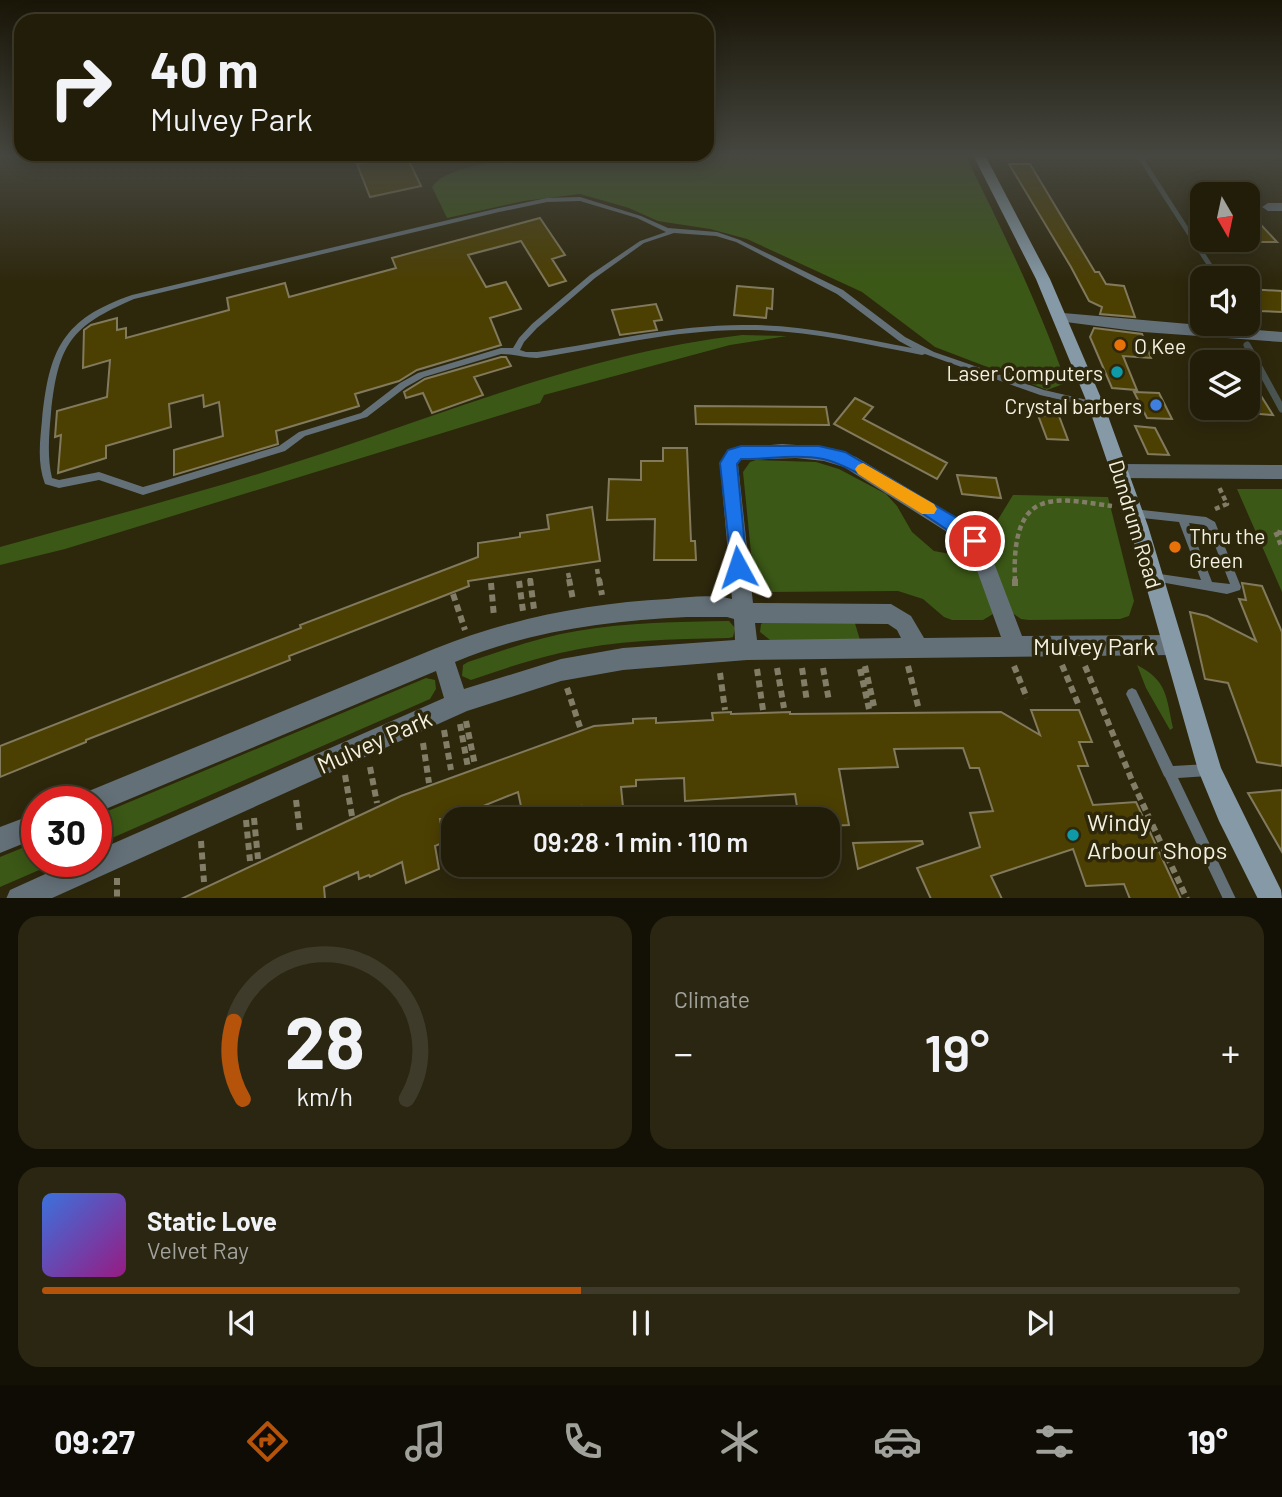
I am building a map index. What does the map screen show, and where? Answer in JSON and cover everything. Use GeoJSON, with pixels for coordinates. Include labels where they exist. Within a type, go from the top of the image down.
{"type":"FeatureCollection","features":[{"type":"Feature","properties":{"kind":"main road","name":"Dundrum Road"},"geometry":{"type":"LineString","coordinates":[[1002,199],[1063,318],[1120,471],[1125,509],[1153,577],[1210,770],[1228,812],[1272,898]]}},
{"type":"Feature","properties":{"kind":"street"},"geometry":{"type":"LineString","coordinates":[[1268,206],[1282,207]]}},
{"type":"Feature","properties":{"kind":"street"},"geometry":{"type":"LineString","coordinates":[[1063,318],[1282,337]]}},
{"type":"Feature","properties":{"kind":"street","name":"Mulvey Park"},"geometry":{"type":"LineString","coordinates":[[752,658],[742,613],[729,463],[734,455],[765,452],[830,453],[866,470],[971,536],[978,547],[995,593],[1014,655]]}},
{"type":"Feature","properties":{"kind":"street"},"geometry":{"type":"LineString","coordinates":[[1120,471],[1282,472]]}},
{"type":"Feature","properties":{"kind":"street"},"geometry":{"type":"LineString","coordinates":[[112,794],[442,656],[528,627],[599,613],[728,607],[742,613],[891,614],[904,623],[912,655]]}},
{"type":"Feature","properties":{"kind":"street","name":"Mulvey Park"},"geometry":{"type":"LineString","coordinates":[[19,898],[460,712],[521,681],[593,663],[1014,655],[1172,645]]}},
{"type":"Feature","properties":{"kind":"street"},"geometry":{"type":"LineString","coordinates":[[442,656],[460,712]]}},
{"type":"Feature","properties":{"kind":"street"},"geometry":{"type":"LineString","coordinates":[[0,840],[21,831]]}},
{"type":"Feature","properties":{"kind":"lane"},"geometry":{"type":"LineString","coordinates":[[931,354],[812,331],[745,327],[695,331],[537,355],[502,351],[421,375],[403,384],[364,415],[302,434],[282,449],[143,491],[99,476],[59,484],[48,481],[43,463],[50,373],[61,345],[89,320],[115,304],[132,297],[363,241],[547,200],[589,201],[676,231],[717,234],[761,252],[839,292],[902,339],[931,354],[1042,393],[1096,405]]}},
{"type":"Feature","properties":{"kind":"lane"},"geometry":{"type":"LineString","coordinates":[[515,351],[531,330],[554,309],[628,251],[655,236],[676,231]]}},
{"type":"Feature","properties":{"kind":"lane"},"geometry":{"type":"LineString","coordinates":[[1125,509],[1206,521],[1212,525],[1237,583],[1233,589],[1153,577]]}},
{"type":"Feature","properties":{"kind":"lane"},"geometry":{"type":"LineString","coordinates":[[1183,519],[1208,586]]}},
{"type":"Feature","properties":{"kind":"lane"},"geometry":{"type":"LineString","coordinates":[[1132,694],[1230,898]]}},
{"type":"Feature","properties":{"kind":"lane"},"geometry":{"type":"LineString","coordinates":[[1168,772],[1210,770]]}},
{"type":"Feature","properties":{"kind":"path"},"geometry":{"type":"LineString","coordinates":[[1212,472],[1227,504],[1215,509]]}},
{"type":"Feature","properties":{"kind":"path"},"geometry":{"type":"LineString","coordinates":[[995,593],[1013,590],[1016,583],[1014,549],[1025,519],[1040,504],[1063,501],[1125,509]]}},
{"type":"Feature","properties":{"kind":"path"},"geometry":{"type":"LineString","coordinates":[[1282,533],[1275,531],[1282,548]]}},
{"type":"Feature","properties":{"kind":"path"},"geometry":{"type":"LineString","coordinates":[[597,569],[603,603]]}},
{"type":"Feature","properties":{"kind":"path"},"geometry":{"type":"LineString","coordinates":[[568,573],[575,607]]}},
{"type":"Feature","properties":{"kind":"path"},"geometry":{"type":"LineString","coordinates":[[530,578],[535,615]]}},
{"type":"Feature","properties":{"kind":"path"},"geometry":{"type":"LineString","coordinates":[[519,581],[524,618]]}},
{"type":"Feature","properties":{"kind":"path"},"geometry":{"type":"LineString","coordinates":[[491,583],[495,626]]}},
{"type":"Feature","properties":{"kind":"path"},"geometry":{"type":"LineString","coordinates":[[453,594],[467,635]]}},
{"type":"Feature","properties":{"kind":"path"},"geometry":{"type":"LineString","coordinates":[[912,655],[919,709]]}},
{"type":"Feature","properties":{"kind":"path"},"geometry":{"type":"LineString","coordinates":[[1014,655],[1027,698]]}},
{"type":"Feature","properties":{"kind":"path"},"geometry":{"type":"LineString","coordinates":[[752,658],[763,710]]}},
{"type":"Feature","properties":{"kind":"path"},"geometry":{"type":"LineString","coordinates":[[1061,664],[1079,706]]}},
{"type":"Feature","properties":{"kind":"path"},"geometry":{"type":"LineString","coordinates":[[862,665],[872,707]]}},
{"type":"Feature","properties":{"kind":"path"},"geometry":{"type":"LineString","coordinates":[[1084,665],[1133,783],[1187,898]]}},
{"type":"Feature","properties":{"kind":"path"},"geometry":{"type":"LineString","coordinates":[[720,666],[725,710]]}},
{"type":"Feature","properties":{"kind":"path"},"geometry":{"type":"LineString","coordinates":[[777,666],[784,708]]}},
{"type":"Feature","properties":{"kind":"path"},"geometry":{"type":"LineString","coordinates":[[802,666],[807,702]]}},
{"type":"Feature","properties":{"kind":"path"},"geometry":{"type":"LineString","coordinates":[[822,666],[830,701]]}},
{"type":"Feature","properties":{"kind":"path"},"geometry":{"type":"LineString","coordinates":[[565,681],[579,727]]}},
{"type":"Feature","properties":{"kind":"path"},"geometry":{"type":"LineString","coordinates":[[460,712],[471,766]]}},
{"type":"Feature","properties":{"kind":"path"},"geometry":{"type":"LineString","coordinates":[[443,724],[451,770]]}},
{"type":"Feature","properties":{"kind":"path"},"geometry":{"type":"LineString","coordinates":[[421,733],[429,783]]}},
{"type":"Feature","properties":{"kind":"path"},"geometry":{"type":"LineString","coordinates":[[368,757],[377,803]]}},
{"type":"Feature","properties":{"kind":"path"},"geometry":{"type":"LineString","coordinates":[[344,768],[352,816]]}},
{"type":"Feature","properties":{"kind":"path"},"geometry":{"type":"LineString","coordinates":[[295,790],[300,833]]}},
{"type":"Feature","properties":{"kind":"path"},"geometry":{"type":"LineString","coordinates":[[253,808],[258,859]]}},
{"type":"Feature","properties":{"kind":"path"},"geometry":{"type":"LineString","coordinates":[[245,811],[250,861]]}},
{"type":"Feature","properties":{"kind":"path"},"geometry":{"type":"LineString","coordinates":[[201,831],[204,882]]}},
{"type":"Feature","properties":{"kind":"path"},"geometry":{"type":"LineString","coordinates":[[117,898],[118,868]]}},
{"type":"Feature","properties":{"kind":"green space"},"geometry":{"type":"Polygon","coordinates":[[[438,199],[541,199],[524,201],[447,218],[438,199]]]}},
{"type":"Feature","properties":{"kind":"green space"},"geometry":{"type":"Polygon","coordinates":[[[597,199],[987,199],[1032,297],[1066,383],[1047,390],[935,347],[862,292],[747,239],[710,229],[658,221],[629,208],[597,199]]]}},
{"type":"Feature","properties":{"kind":"green space"},"geometry":{"type":"Polygon","coordinates":[[[742,335],[787,336],[730,345],[544,395],[540,403],[65,549],[0,565],[0,547],[281,467],[581,368],[634,354],[742,335]]]}},
{"type":"Feature","properties":{"kind":"green space"},"geometry":{"type":"Polygon","coordinates":[[[750,462],[816,462],[839,469],[886,494],[897,506],[912,532],[934,551],[977,559],[993,614],[983,620],[952,620],[944,617],[923,599],[898,591],[766,592],[759,586],[753,573],[743,472],[750,462]]]}},
{"type":"Feature","properties":{"kind":"green space"},"geometry":{"type":"Polygon","coordinates":[[[1237,489],[1282,489],[1282,592],[1237,489]]]}},
{"type":"Feature","properties":{"kind":"green space"},"geometry":{"type":"Polygon","coordinates":[[[1013,495],[1108,497],[1134,601],[1129,616],[1120,619],[1029,620],[1021,619],[1011,612],[987,546],[988,536],[1013,495]]]}},
{"type":"Feature","properties":{"kind":"green space"},"geometry":{"type":"Polygon","coordinates":[[[854,620],[860,640],[770,640],[760,632],[764,622],[854,620]]]}},
{"type":"Feature","properties":{"kind":"green space"},"geometry":{"type":"Polygon","coordinates":[[[729,621],[735,628],[733,637],[729,638],[602,645],[515,665],[471,680],[462,676],[463,665],[468,662],[563,634],[634,624],[729,621]]]}},
{"type":"Feature","properties":{"kind":"green space"},"geometry":{"type":"Polygon","coordinates":[[[1137,665],[1155,677],[1164,691],[1173,728],[1170,730],[1146,688],[1137,665]]]}},
{"type":"Feature","properties":{"kind":"green space"},"geometry":{"type":"Polygon","coordinates":[[[426,678],[435,680],[436,689],[430,699],[112,838],[112,809],[426,678]]]}},
{"type":"Feature","properties":{"kind":"green space"},"geometry":{"type":"Polygon","coordinates":[[[21,848],[23,877],[0,887],[0,857],[21,848]]]}},
{"type":"Feature","properties":{"kind":"building"},"geometry":{"type":"Polygon","coordinates":[[[1030,199],[1051,199],[1095,272],[1099,272],[1106,284],[1124,286],[1135,317],[1100,314],[1102,307],[1089,301],[1030,199]]]}},
{"type":"Feature","properties":{"kind":"building"},"geometry":{"type":"Polygon","coordinates":[[[540,218],[565,255],[552,259],[566,281],[549,286],[521,241],[468,255],[486,287],[506,282],[521,309],[490,318],[501,345],[417,370],[399,381],[355,394],[359,406],[276,431],[278,444],[174,475],[174,450],[223,436],[219,402],[204,407],[203,395],[169,404],[171,427],[106,446],[106,458],[58,473],[61,435],[55,437],[57,411],[107,397],[110,360],[83,368],[84,330],[91,325],[117,318],[117,330],[126,328],[126,338],[229,310],[227,298],[285,283],[289,297],[396,268],[392,258],[540,218]]]}},
{"type":"Feature","properties":{"kind":"building"},"geometry":{"type":"Polygon","coordinates":[[[1260,224],[1277,242],[1260,242],[1260,224]]]}},
{"type":"Feature","properties":{"kind":"building"},"geometry":{"type":"Polygon","coordinates":[[[737,286],[773,289],[772,309],[767,308],[766,318],[734,315],[737,286]]]}},
{"type":"Feature","properties":{"kind":"building"},"geometry":{"type":"Polygon","coordinates":[[[1260,290],[1282,291],[1282,312],[1260,311],[1260,290]]]}},
{"type":"Feature","properties":{"kind":"building"},"geometry":{"type":"Polygon","coordinates":[[[656,304],[662,320],[654,321],[657,330],[620,335],[612,310],[656,304]]]}},
{"type":"Feature","properties":{"kind":"building"},"geometry":{"type":"Polygon","coordinates":[[[1094,328],[1142,334],[1151,358],[1123,356],[1137,390],[1112,388],[1090,337],[1094,328]]]}},
{"type":"Feature","properties":{"kind":"building"},"geometry":{"type":"Polygon","coordinates":[[[506,357],[511,366],[474,377],[483,395],[432,413],[423,393],[406,398],[404,392],[425,379],[506,357]]]}},
{"type":"Feature","properties":{"kind":"building"},"geometry":{"type":"Polygon","coordinates":[[[1134,392],[1159,393],[1172,419],[1147,418],[1134,392]]]}},
{"type":"Feature","properties":{"kind":"building"},"geometry":{"type":"Polygon","coordinates":[[[1260,394],[1273,415],[1260,414],[1260,394]]]}},
{"type":"Feature","properties":{"kind":"building"},"geometry":{"type":"Polygon","coordinates":[[[855,398],[873,407],[863,419],[947,463],[937,479],[834,424],[855,398]]]}},
{"type":"Feature","properties":{"kind":"building"},"geometry":{"type":"Polygon","coordinates":[[[695,406],[826,407],[829,425],[696,424],[695,406]]]}},
{"type":"Feature","properties":{"kind":"building"},"geometry":{"type":"Polygon","coordinates":[[[1038,415],[1059,416],[1068,440],[1047,439],[1038,415]]]}},
{"type":"Feature","properties":{"kind":"building"},"geometry":{"type":"Polygon","coordinates":[[[1135,426],[1155,428],[1169,455],[1148,454],[1135,426]]]}},
{"type":"Feature","properties":{"kind":"building"},"geometry":{"type":"Polygon","coordinates":[[[663,448],[687,448],[691,541],[695,541],[696,560],[654,560],[655,519],[607,520],[609,479],[641,480],[641,461],[663,461],[663,448]]]}},
{"type":"Feature","properties":{"kind":"building"},"geometry":{"type":"Polygon","coordinates":[[[957,475],[996,478],[1001,498],[962,494],[957,475]]]}},
{"type":"Feature","properties":{"kind":"building"},"geometry":{"type":"Polygon","coordinates":[[[592,507],[600,561],[468,581],[469,586],[289,656],[290,660],[86,740],[0,777],[0,746],[301,628],[300,625],[478,557],[478,543],[520,537],[520,533],[549,529],[547,515],[592,507]]]}},
{"type":"Feature","properties":{"kind":"building"},"geometry":{"type":"Polygon","coordinates":[[[1242,583],[1262,586],[1282,632],[1282,766],[1257,762],[1228,683],[1205,679],[1190,612],[1207,616],[1256,641],[1239,599],[1246,600],[1242,583]]]}},
{"type":"Feature","properties":{"kind":"building"},"geometry":{"type":"Polygon","coordinates":[[[1031,710],[1079,710],[1092,742],[1079,742],[1088,766],[1078,766],[1093,805],[1136,802],[1181,898],[1130,898],[1124,884],[1086,886],[1073,849],[991,876],[1002,898],[931,898],[917,868],[980,847],[970,813],[993,811],[979,768],[970,768],[963,748],[894,749],[898,767],[839,769],[849,825],[840,825],[840,807],[797,807],[795,794],[685,801],[684,778],[636,780],[636,786],[621,787],[623,807],[521,807],[518,792],[480,807],[441,807],[441,843],[435,846],[439,869],[406,883],[402,862],[370,877],[369,875],[359,879],[358,872],[324,887],[325,898],[183,898],[401,796],[594,726],[633,723],[633,719],[656,718],[656,723],[713,720],[712,713],[731,712],[1001,712],[1040,735],[1031,710]]]}},
{"type":"Feature","properties":{"kind":"building"},"geometry":{"type":"Polygon","coordinates":[[[1282,790],[1282,852],[1248,793],[1282,790]]]}},
{"type":"Feature","properties":{"kind":"building"},"geometry":{"type":"Polygon","coordinates":[[[922,841],[923,844],[858,869],[853,843],[922,841]]]}},
{"type":"Feature","properties":{"kind":"waterway"},"geometry":{"type":"LineString","coordinates":[[1167,199],[1210,266]]}},
{"type":"Feature","properties":{"kind":"waterway"},"geometry":{"type":"LineString","coordinates":[[1247,345],[1282,409]]}},
{"type":"Feature","properties":{"kind":"slow traffic"},"geometry":{"type":"LineString","coordinates":[[863,469],[928,509]]}},
{"type":"Feature","properties":{"kind":"place","name":"O Kee"},"geometry":{"type":"Point","coordinates":[1120,345]}},
{"type":"Feature","properties":{"kind":"place","name":"Laser Computers"},"geometry":{"type":"Point","coordinates":[1117,372]}},
{"type":"Feature","properties":{"kind":"place","name":"Crystal barbers"},"geometry":{"type":"Point","coordinates":[1156,405]}},
{"type":"Feature","properties":{"kind":"place","name":"Thru the Green"},"geometry":{"type":"Point","coordinates":[1175,547]}},
{"type":"Feature","properties":{"kind":"place","name":"Windy Arbour Shops"},"geometry":{"type":"Point","coordinates":[1073,835]}},
{"type":"Feature","properties":{"kind":"route"},"geometry":{"type":"LineString","coordinates":[[738,567],[729,463],[734,455],[741,453],[830,453],[866,470],[975,541]]}}]}
